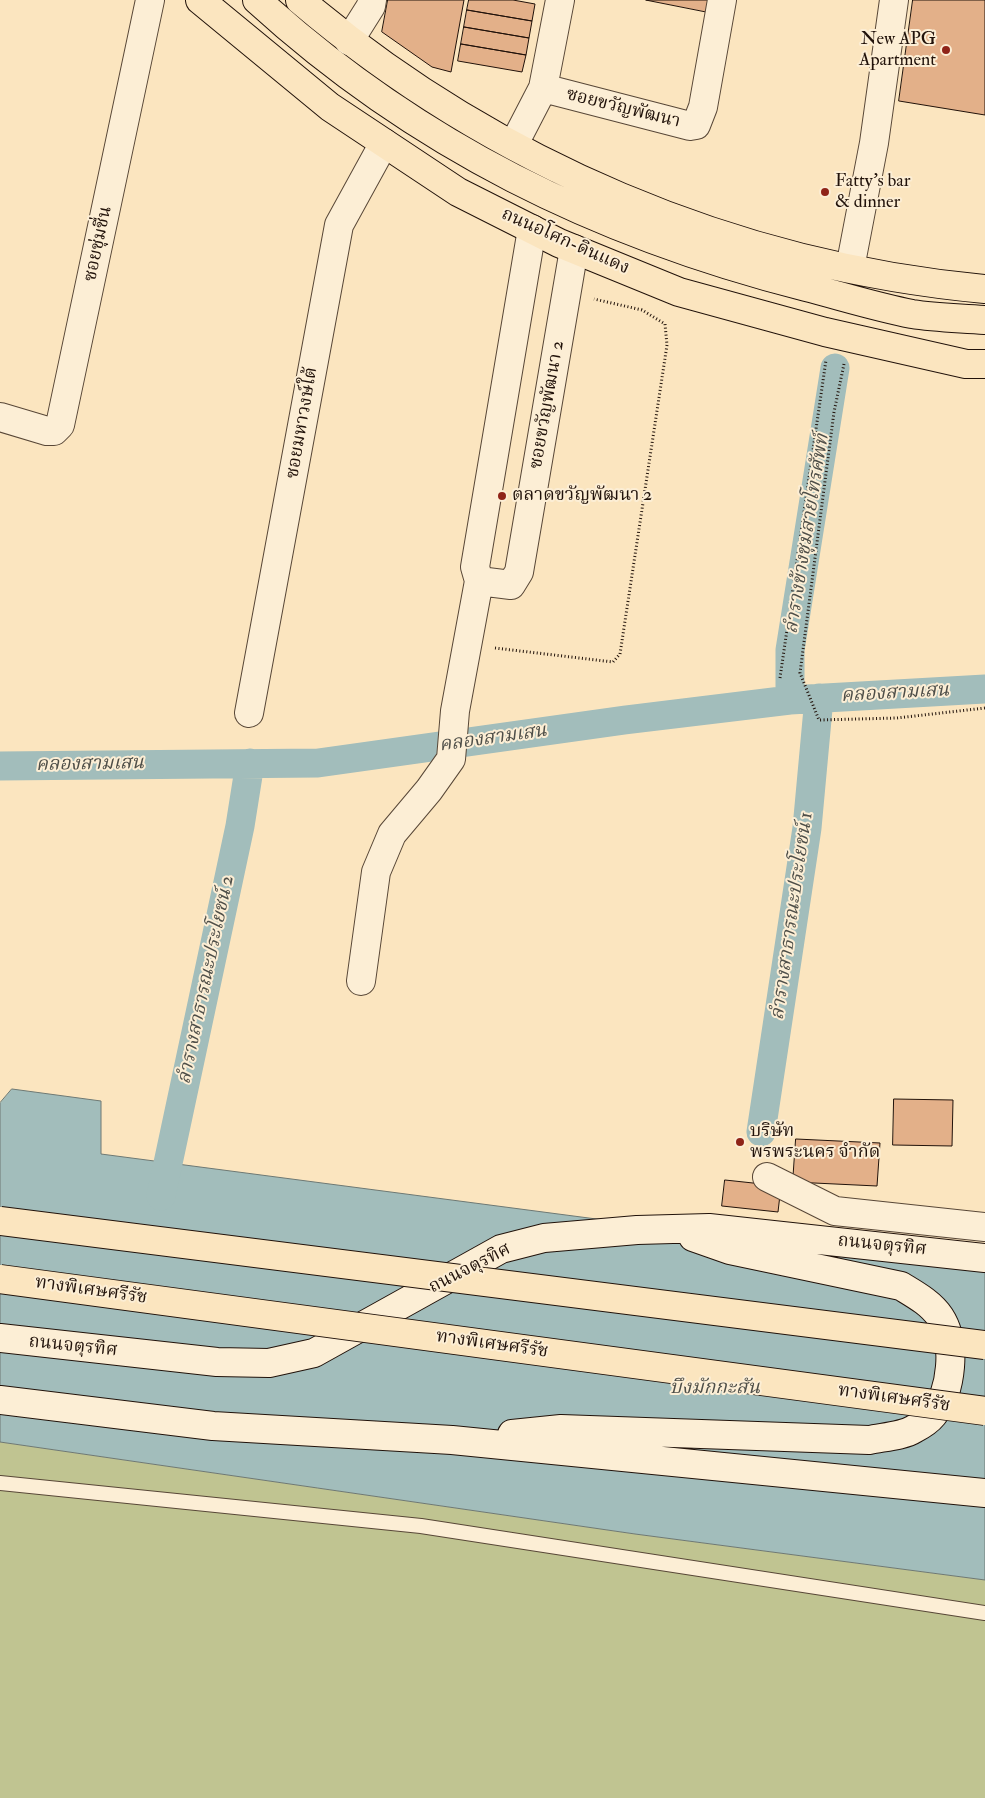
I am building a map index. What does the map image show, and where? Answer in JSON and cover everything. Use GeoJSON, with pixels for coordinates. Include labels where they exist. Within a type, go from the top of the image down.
{"type":"FeatureCollection","features":[{"type":"Feature","properties":{"kind":"main road","name":"ถนนอโศก-ดินแดง"},"geometry":{"type":"LineString","coordinates":[[200,0],[330,107],[384,143],[458,192],[574,249],[679,292],[825,332],[966,364],[985,364]]}},
{"type":"Feature","properties":{"kind":"main road","name":"ถนนอโศก-ดินแดง"},"geometry":{"type":"LineString","coordinates":[[257,0],[356,83],[439,138],[522,184],[620,228],[749,272],[913,314],[985,320]]}},
{"type":"Feature","properties":{"kind":"main road"},"geometry":{"type":"LineString","coordinates":[[300,0],[349,41],[432,98],[602,190],[699,228],[779,252],[850,268],[985,289]]}},
{"type":"Feature","properties":{"kind":"main road"},"geometry":{"type":"LineString","coordinates":[[0,1221],[985,1345]]}},
{"type":"Feature","properties":{"kind":"main road","name":"ทางพิเศษศรีรัช"},"geometry":{"type":"LineString","coordinates":[[0,1279],[985,1411]]}},
{"type":"Feature","properties":{"kind":"street","name":"ซอยชุ่มชื่น"},"geometry":{"type":"LineString","coordinates":[[0,417],[47,431],[54,431],[60,425],[150,0]]}},
{"type":"Feature","properties":{"kind":"street"},"geometry":{"type":"LineString","coordinates":[[349,41],[371,6],[372,0]]}},
{"type":"Feature","properties":{"kind":"street","name":"ซอยขวัญพัฒนา"},"geometry":{"type":"LineString","coordinates":[[514,144],[543,88],[560,0]]}},
{"type":"Feature","properties":{"kind":"street","name":"ซอยขวัญพัฒนา"},"geometry":{"type":"LineString","coordinates":[[543,88],[690,126],[696,125],[703,107],[722,0]]}},
{"type":"Feature","properties":{"kind":"street"},"geometry":{"type":"LineString","coordinates":[[850,268],[874,142],[894,0]]}},
{"type":"Feature","properties":{"kind":"street","name":"ซอยมหาวงษ์ใต้"},"geometry":{"type":"LineString","coordinates":[[249,713],[339,225],[384,143]]}},
{"type":"Feature","properties":{"kind":"street"},"geometry":{"type":"LineString","coordinates":[[361,981],[376,872],[392,834],[429,790],[451,759],[455,711],[479,581],[475,567],[532,229]]}},
{"type":"Feature","properties":{"kind":"street","name":"ซอยขวัญพัฒนา 2"},"geometry":{"type":"LineString","coordinates":[[479,581],[511,585],[520,572],[574,249]]}},
{"type":"Feature","properties":{"kind":"street"},"geometry":{"type":"LineString","coordinates":[[767,1177],[835,1212],[985,1227]]}},
{"type":"Feature","properties":{"kind":"street","name":"ถนนจตุรทิศ"},"geometry":{"type":"LineString","coordinates":[[0,1338],[216,1362],[269,1363],[314,1353],[502,1250],[544,1238],[709,1228],[985,1258]]}},
{"type":"Feature","properties":{"kind":"street"},"geometry":{"type":"LineString","coordinates":[[452,1440],[561,1429],[869,1440],[912,1430],[932,1415],[946,1386],[951,1359],[950,1338],[939,1316],[922,1300],[901,1286],[810,1265],[730,1250],[671,1229]]}},
{"type":"Feature","properties":{"kind":"street"},"geometry":{"type":"LineString","coordinates":[[0,1400],[213,1426],[452,1440],[985,1493]]}},
{"type":"Feature","properties":{"kind":"lane"},"geometry":{"type":"LineString","coordinates":[[0,1483],[421,1526],[985,1613]]}},
{"type":"Feature","properties":{"kind":"path"},"geometry":{"type":"LineString","coordinates":[[467,645],[613,662],[620,654],[667,345],[665,324],[642,310],[567,292]]}},
{"type":"Feature","properties":{"kind":"path"},"geometry":{"type":"LineString","coordinates":[[780,678],[827,355]]}},
{"type":"Feature","properties":{"kind":"path"},"geometry":{"type":"LineString","coordinates":[[845,358],[834,412],[800,673],[819,720],[897,718],[985,708]]}},
{"type":"Feature","properties":{"kind":"green space"},"geometry":{"type":"Polygon","coordinates":[[[0,1442],[635,1534],[985,1580],[985,1798],[0,1798],[0,1442]]]}},
{"type":"Feature","properties":{"kind":"water","name":"บึงมักกะสัน"},"geometry":{"type":"Polygon","coordinates":[[[12,1089],[101,1101],[101,1154],[985,1270],[985,1580],[635,1534],[0,1442],[0,1103],[12,1089]]]}},
{"type":"Feature","properties":{"kind":"building"},"geometry":{"type":"Polygon","coordinates":[[[388,0],[464,0],[451,72],[432,67],[382,32],[388,0]]]}},
{"type":"Feature","properties":{"kind":"building"},"geometry":{"type":"Polygon","coordinates":[[[469,0],[513,0],[535,4],[532,21],[467,10],[469,0]]]}},
{"type":"Feature","properties":{"kind":"building"},"geometry":{"type":"Polygon","coordinates":[[[646,0],[710,0],[708,12],[646,0]]]}},
{"type":"Feature","properties":{"kind":"building","name":"New APG Apartment"},"geometry":{"type":"Polygon","coordinates":[[[913,0],[985,0],[985,115],[899,101],[913,0]]]}},
{"type":"Feature","properties":{"kind":"building"},"geometry":{"type":"Polygon","coordinates":[[[467,10],[532,21],[529,38],[464,27],[467,10]]]}},
{"type":"Feature","properties":{"kind":"building"},"geometry":{"type":"Polygon","coordinates":[[[464,27],[529,38],[526,55],[461,44],[464,27]]]}},
{"type":"Feature","properties":{"kind":"building"},"geometry":{"type":"Polygon","coordinates":[[[461,44],[526,55],[522,72],[458,61],[461,44]]]}},
{"type":"Feature","properties":{"kind":"building"},"geometry":{"type":"Polygon","coordinates":[[[894,1099],[953,1100],[952,1146],[893,1145],[894,1099]]]}},
{"type":"Feature","properties":{"kind":"building"},"geometry":{"type":"Polygon","coordinates":[[[796,1139],[880,1143],[877,1186],[793,1182],[796,1139]]]}},
{"type":"Feature","properties":{"kind":"building"},"geometry":{"type":"Polygon","coordinates":[[[725,1180],[781,1186],[778,1212],[722,1206],[725,1180]]]}},
{"type":"Feature","properties":{"kind":"waterway","name":"ลำรางข้างชุมสายโทรศัพท์"},"geometry":{"type":"LineString","coordinates":[[790,700],[790,650],[835,368]]}},
{"type":"Feature","properties":{"kind":"waterway","name":"คลองสามเสน"},"geometry":{"type":"LineString","coordinates":[[0,766],[318,763],[625,720],[790,700],[985,689]]}},
{"type":"Feature","properties":{"kind":"waterway","name":"ลํารางสาธารณะประโยชน์ 1"},"geometry":{"type":"LineString","coordinates":[[761,1132],[807,828],[819,698]]}},
{"type":"Feature","properties":{"kind":"waterway","name":"ลํารางสาธารณะประโยชน์ 2"},"geometry":{"type":"LineString","coordinates":[[161,1196],[240,826],[250,763]]}},
{"type":"Feature","properties":{"kind":"place","name":"New APG Apartment"},"geometry":{"type":"Point","coordinates":[946,50]}},
{"type":"Feature","properties":{"kind":"place","name":"Fatty's bar & dinner"},"geometry":{"type":"Point","coordinates":[825,192]}},
{"type":"Feature","properties":{"kind":"place","name":"ตลาดขวัญพัฒนา 2"},"geometry":{"type":"Point","coordinates":[502,496]}},
{"type":"Feature","properties":{"kind":"place","name":"บริษัท พรพระนคร จำกัด"},"geometry":{"type":"Point","coordinates":[740,1142]}}]}
